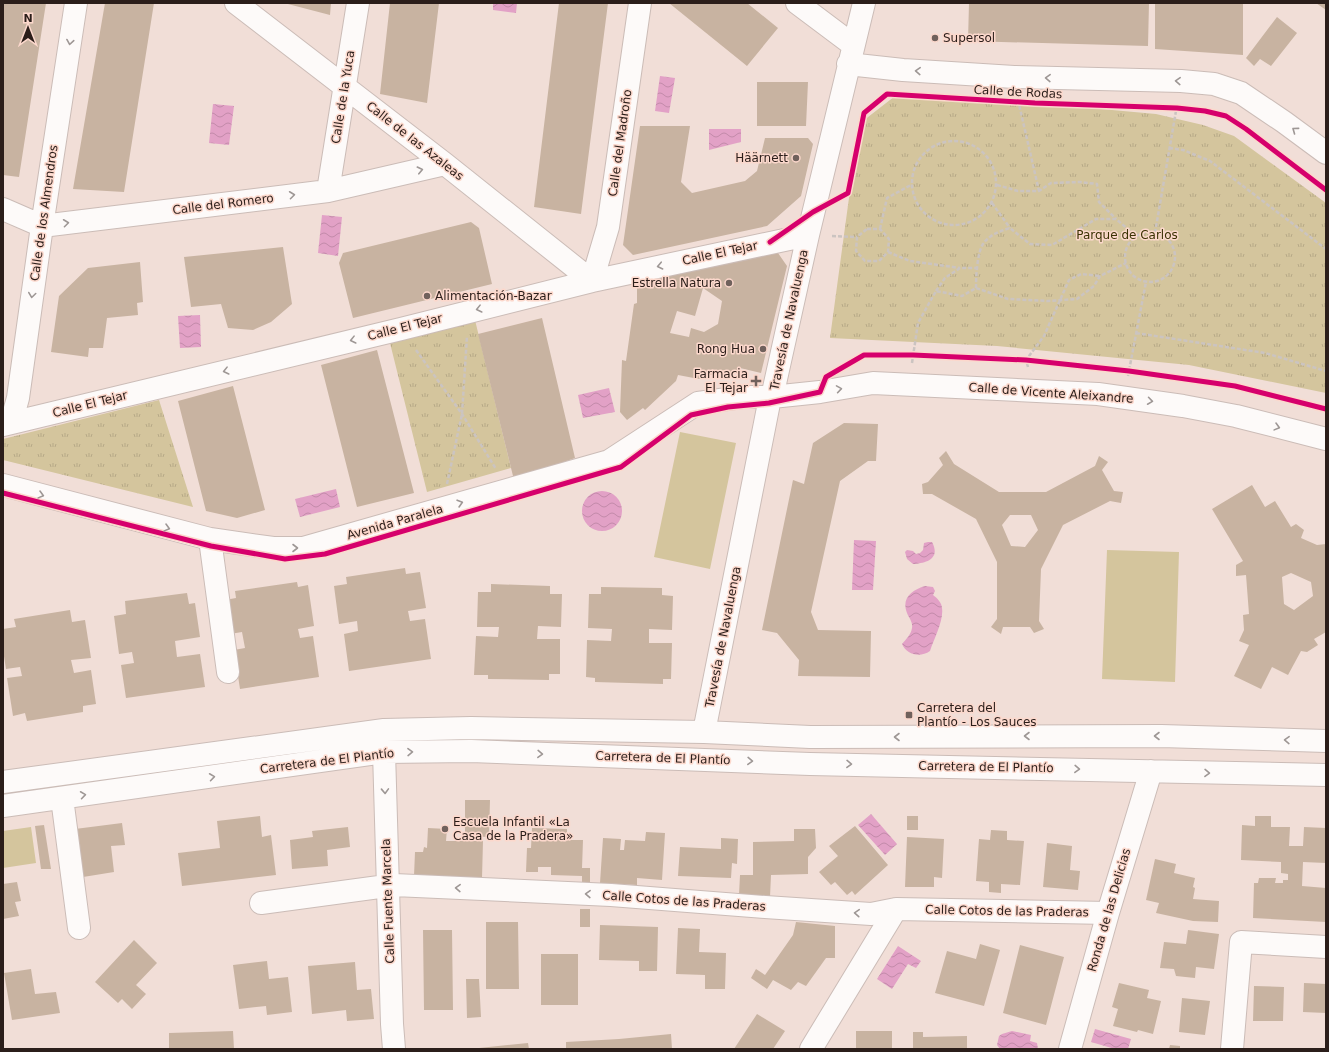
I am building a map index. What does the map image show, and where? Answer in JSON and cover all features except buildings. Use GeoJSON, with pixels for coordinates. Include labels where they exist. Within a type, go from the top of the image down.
{"type":"FeatureCollection","features":[{"type":"Feature","properties":{"kind":"street","name":"Calle de los Almendros"},"geometry":{"type":"LineString","coordinates":[[7,424],[18,398],[42,226],[76,3]]}},
{"type":"Feature","properties":{"kind":"street","name":"Calle de las Azaleas"},"geometry":{"type":"LineString","coordinates":[[236,3],[445,164],[592,281]]}},
{"type":"Feature","properties":{"kind":"street","name":"Calle de la Yuca"},"geometry":{"type":"LineString","coordinates":[[328,191],[358,3]]}},
{"type":"Feature","properties":{"kind":"street","name":"Calle del Madroño"},"geometry":{"type":"LineString","coordinates":[[592,281],[608,227],[640,3]]}},
{"type":"Feature","properties":{"kind":"street"},"geometry":{"type":"LineString","coordinates":[[797,3],[851,54]]}},
{"type":"Feature","properties":{"kind":"street","name":"Travesía de Navaluenga"},"geometry":{"type":"LineString","coordinates":[[704,732],[769,403],[772,397],[808,234],[864,3]]}},
{"type":"Feature","properties":{"kind":"street","name":"Calle de Rodas"},"geometry":{"type":"LineString","coordinates":[[851,54],[903,70],[1014,77],[1181,81],[1214,84],[1241,93],[1326,153]]}},
{"type":"Feature","properties":{"kind":"street","name":"Calle del Romero"},"geometry":{"type":"LineString","coordinates":[[42,226],[328,191],[445,164]]}},
{"type":"Feature","properties":{"kind":"street"},"geometry":{"type":"LineString","coordinates":[[3,209],[42,226]]}},
{"type":"Feature","properties":{"kind":"street","name":"Calle El Tejar"},"geometry":{"type":"LineString","coordinates":[[7,424],[401,329],[592,281],[808,234]]}},
{"type":"Feature","properties":{"kind":"street","name":"Calle de Vicente Aleixandre"},"geometry":{"type":"LineString","coordinates":[[772,397],[873,384],[1098,394],[1183,406],[1236,416],[1326,440]]}},
{"type":"Feature","properties":{"kind":"street","name":"Avenida Paralela"},"geometry":{"type":"LineString","coordinates":[[3,485],[210,539],[273,548],[303,548],[609,461],[698,403],[742,397],[772,397]]}},
{"type":"Feature","properties":{"kind":"street"},"geometry":{"type":"LineString","coordinates":[[210,539],[228,672]]}},
{"type":"Feature","properties":{"kind":"street","name":"Carretera de El Plantío"},"geometry":{"type":"LineString","coordinates":[[3,782],[384,730],[471,728],[704,732],[810,737],[1161,736],[1326,741]]}},
{"type":"Feature","properties":{"kind":"street","name":"Carretera de El Plantío"},"geometry":{"type":"LineString","coordinates":[[3,806],[384,752],[471,751],[810,764],[1326,775]]}},
{"type":"Feature","properties":{"kind":"street","name":"Calle Fuente Marcela"},"geometry":{"type":"LineString","coordinates":[[384,752],[394,1049]]}},
{"type":"Feature","properties":{"kind":"street","name":"Ronda de las Delicias"},"geometry":{"type":"LineString","coordinates":[[1070,1049],[1150,771]]}},
{"type":"Feature","properties":{"kind":"street"},"geometry":{"type":"LineString","coordinates":[[62,798],[80,928]]}},
{"type":"Feature","properties":{"kind":"street","name":"Calle Cotos de las Praderas"},"geometry":{"type":"LineString","coordinates":[[261,903],[388,885],[611,895],[871,914],[896,910],[1108,913]]}},
{"type":"Feature","properties":{"kind":"street"},"geometry":{"type":"LineString","coordinates":[[811,1049],[896,910]]}},
{"type":"Feature","properties":{"kind":"street"},"geometry":{"type":"LineString","coordinates":[[1232,1049],[1241,942],[1326,947]]}},
{"type":"Feature","properties":{"kind":"path"},"geometry":{"type":"LineString","coordinates":[[1014,77],[1021,102],[1039,191]]}},
{"type":"Feature","properties":{"kind":"path"},"geometry":{"type":"LineString","coordinates":[[1155,232],[1181,81]]}},
{"type":"Feature","properties":{"kind":"path"},"geometry":{"type":"LineString","coordinates":[[1169,108],[1184,109]]}},
{"type":"Feature","properties":{"kind":"path"},"geometry":{"type":"LineString","coordinates":[[954,140],[968,143],[980,149],[990,159],[995,172],[997,185],[992,203],[984,214],[972,222],[958,226],[944,225],[931,220],[921,210],[914,198],[911,185],[913,171],[919,159],[929,149],[941,143],[954,140]]}},
{"type":"Feature","properties":{"kind":"path"},"geometry":{"type":"LineString","coordinates":[[1169,148],[1183,150],[1210,161],[1326,249]]}},
{"type":"Feature","properties":{"kind":"path"},"geometry":{"type":"LineString","coordinates":[[997,185],[1018,191],[1039,191],[1051,183],[1080,182],[1097,184],[1099,202],[1136,236]]}},
{"type":"Feature","properties":{"kind":"path"},"geometry":{"type":"LineString","coordinates":[[880,229],[887,198],[911,185]]}},
{"type":"Feature","properties":{"kind":"path"},"geometry":{"type":"LineString","coordinates":[[992,203],[1010,228],[1030,244],[1052,245],[1096,219],[1116,219]]}},
{"type":"Feature","properties":{"kind":"path"},"geometry":{"type":"LineString","coordinates":[[867,228],[880,229],[889,239],[888,252],[878,261],[865,261],[856,251],[857,237],[867,228]]}},
{"type":"Feature","properties":{"kind":"path"},"geometry":{"type":"LineString","coordinates":[[976,288],[977,268],[982,245],[996,232],[1010,228]]}},
{"type":"Feature","properties":{"kind":"path"},"geometry":{"type":"LineString","coordinates":[[1145,232],[1155,232],[1164,236],[1171,243],[1174,250],[1175,262],[1172,270],[1165,278],[1156,282],[1146,282],[1136,278],[1129,271],[1126,263],[1125,252],[1129,243],[1136,236],[1145,232]]}},
{"type":"Feature","properties":{"kind":"path"},"geometry":{"type":"LineString","coordinates":[[888,252],[910,261],[960,268],[977,268]]}},
{"type":"Feature","properties":{"kind":"path"},"geometry":{"type":"LineString","coordinates":[[936,291],[962,296],[976,288],[1008,299],[1048,301],[1077,299],[1094,286],[1100,276],[1126,263]]}},
{"type":"Feature","properties":{"kind":"path"},"geometry":{"type":"LineString","coordinates":[[909,385],[918,323],[945,278],[960,268]]}},
{"type":"Feature","properties":{"kind":"path"},"geometry":{"type":"LineString","coordinates":[[1032,391],[1026,360],[1044,336],[1069,280],[1081,274],[1100,276]]}},
{"type":"Feature","properties":{"kind":"path"},"geometry":{"type":"LineString","coordinates":[[1125,397],[1146,282]]}},
{"type":"Feature","properties":{"kind":"path"},"geometry":{"type":"LineString","coordinates":[[442,508],[462,414],[469,312]]}},
{"type":"Feature","properties":{"kind":"path"},"geometry":{"type":"LineString","coordinates":[[401,329],[462,414],[508,490]]}},
{"type":"Feature","properties":{"kind":"path"},"geometry":{"type":"LineString","coordinates":[[1136,333],[1265,353],[1326,371]]}},
{"type":"Feature","properties":{"kind":"path"},"geometry":{"type":"LineString","coordinates":[[906,355],[920,356]]}},
{"type":"Feature","properties":{"kind":"path"},"geometry":{"type":"LineString","coordinates":[[1019,359],[1034,360]]}},
{"type":"Feature","properties":{"kind":"path"},"geometry":{"type":"LineString","coordinates":[[1121,370],[1137,372]]}},
{"type":"Feature","properties":{"kind":"green space","name":"Parque de Carlos"},"geometry":{"type":"Polygon","coordinates":[[[899,93],[943,98],[1035,103],[1156,114],[1203,125],[1234,136],[1326,203],[1326,393],[1189,365],[997,346],[830,338],[859,124],[899,93]]]}},
{"type":"Feature","properties":{"kind":"green space"},"geometry":{"type":"Polygon","coordinates":[[[475,320],[511,468],[427,492],[390,343],[475,320]]]}},
{"type":"Feature","properties":{"kind":"green space"},"geometry":{"type":"Polygon","coordinates":[[[159,400],[193,507],[3,460],[3,439],[159,400]]]}},
{"type":"Feature","properties":{"kind":"green space"},"geometry":{"type":"Polygon","coordinates":[[[680,432],[736,443],[710,569],[654,557],[680,432]]]}},
{"type":"Feature","properties":{"kind":"green space"},"geometry":{"type":"Polygon","coordinates":[[[1107,550],[1179,552],[1175,682],[1102,679],[1107,550]]]}},
{"type":"Feature","properties":{"kind":"green space"},"geometry":{"type":"Polygon","coordinates":[[[31,827],[36,863],[3,868],[3,831],[31,827]]]}},
{"type":"Feature","properties":{"kind":"water"},"geometry":{"type":"Polygon","coordinates":[[[493,3],[517,3],[516,13],[493,10],[493,3]]]}},
{"type":"Feature","properties":{"kind":"water"},"geometry":{"type":"Polygon","coordinates":[[[660,76],[675,78],[669,113],[655,111],[660,76]]]}},
{"type":"Feature","properties":{"kind":"water"},"geometry":{"type":"Polygon","coordinates":[[[213,104],[234,106],[229,145],[209,143],[213,104]]]}},
{"type":"Feature","properties":{"kind":"water"},"geometry":{"type":"Polygon","coordinates":[[[709,129],[741,129],[741,142],[709,150],[709,129]]]}},
{"type":"Feature","properties":{"kind":"water"},"geometry":{"type":"Polygon","coordinates":[[[322,215],[342,217],[338,256],[318,253],[322,215]]]}},
{"type":"Feature","properties":{"kind":"water"},"geometry":{"type":"Polygon","coordinates":[[[200,315],[201,347],[180,348],[178,316],[200,315]]]}},
{"type":"Feature","properties":{"kind":"water"},"geometry":{"type":"Polygon","coordinates":[[[609,388],[615,412],[583,418],[578,395],[609,388]]]}},
{"type":"Feature","properties":{"kind":"water"},"geometry":{"type":"Polygon","coordinates":[[[336,489],[340,507],[300,517],[295,499],[336,489]]]}},
{"type":"Feature","properties":{"kind":"water"},"geometry":{"type":"Polygon","coordinates":[[[606,491],[613,494],[619,500],[622,511],[621,519],[613,528],[606,531],[598,531],[591,528],[583,519],[582,507],[585,500],[594,492],[606,491]]]}},
{"type":"Feature","properties":{"kind":"water"},"geometry":{"type":"Polygon","coordinates":[[[854,540],[876,541],[873,590],[852,590],[854,540]]]}},
{"type":"Feature","properties":{"kind":"water"},"geometry":{"type":"Polygon","coordinates":[[[932,542],[935,552],[931,559],[923,563],[913,564],[907,559],[905,552],[907,550],[913,551],[916,554],[920,553],[923,550],[924,543],[932,542]]]}},
{"type":"Feature","properties":{"kind":"water"},"geometry":{"type":"Polygon","coordinates":[[[925,586],[933,587],[935,591],[933,595],[942,606],[942,618],[930,651],[918,655],[907,651],[902,644],[912,628],[905,603],[912,592],[925,586]]]}},
{"type":"Feature","properties":{"kind":"water"},"geometry":{"type":"Polygon","coordinates":[[[871,814],[897,844],[885,855],[858,825],[871,814]]]}},
{"type":"Feature","properties":{"kind":"water"},"geometry":{"type":"Polygon","coordinates":[[[898,946],[921,961],[916,968],[908,964],[892,989],[877,979],[898,946]]]}},
{"type":"Feature","properties":{"kind":"water"},"geometry":{"type":"Polygon","coordinates":[[[1095,1029],[1131,1039],[1128,1049],[1115,1049],[1091,1042],[1095,1029]]]}},
{"type":"Feature","properties":{"kind":"water"},"geometry":{"type":"Polygon","coordinates":[[[1012,1031],[1031,1035],[1030,1041],[1037,1043],[1038,1049],[1000,1049],[997,1045],[999,1036],[1012,1031]]]}},
{"type":"Feature","properties":{"kind":"cycle path"},"geometry":{"type":"LineString","coordinates":[[770,242],[813,212],[848,193],[864,113],[887,94],[1035,103],[1177,108],[1205,111],[1226,116],[1246,129],[1326,190]]}},
{"type":"Feature","properties":{"kind":"cycle path"},"geometry":{"type":"LineString","coordinates":[[3,493],[211,546],[285,559],[325,554],[621,467],[691,415],[728,407],[769,403],[820,392],[826,377],[864,355],[913,355],[1026,360],[1129,371],[1235,386],[1326,409]]}},
{"type":"Feature","properties":{"kind":"place","name":"Supersol"},"geometry":{"type":"Point","coordinates":[935,38]}},
{"type":"Feature","properties":{"kind":"place","name":"Häärnett"},"geometry":{"type":"Point","coordinates":[796,158]}},
{"type":"Feature","properties":{"kind":"place","name":"Estrella Natura"},"geometry":{"type":"Point","coordinates":[729,283]}},
{"type":"Feature","properties":{"kind":"place","name":"Alimentación-Bazar"},"geometry":{"type":"Point","coordinates":[427,296]}},
{"type":"Feature","properties":{"kind":"place","name":"Rong Hua"},"geometry":{"type":"Point","coordinates":[763,349]}},
{"type":"Feature","properties":{"kind":"place","name":"Farmacia El Tejar"},"geometry":{"type":"Point","coordinates":[756,381]}},
{"type":"Feature","properties":{"kind":"place","name":"Carretera del Plantío - Los Sauces"},"geometry":{"type":"Point","coordinates":[909,715]}},
{"type":"Feature","properties":{"kind":"place","name":"Escuela Infantil «La Casa de la Pradera»"},"geometry":{"type":"Point","coordinates":[445,829]}}]}
